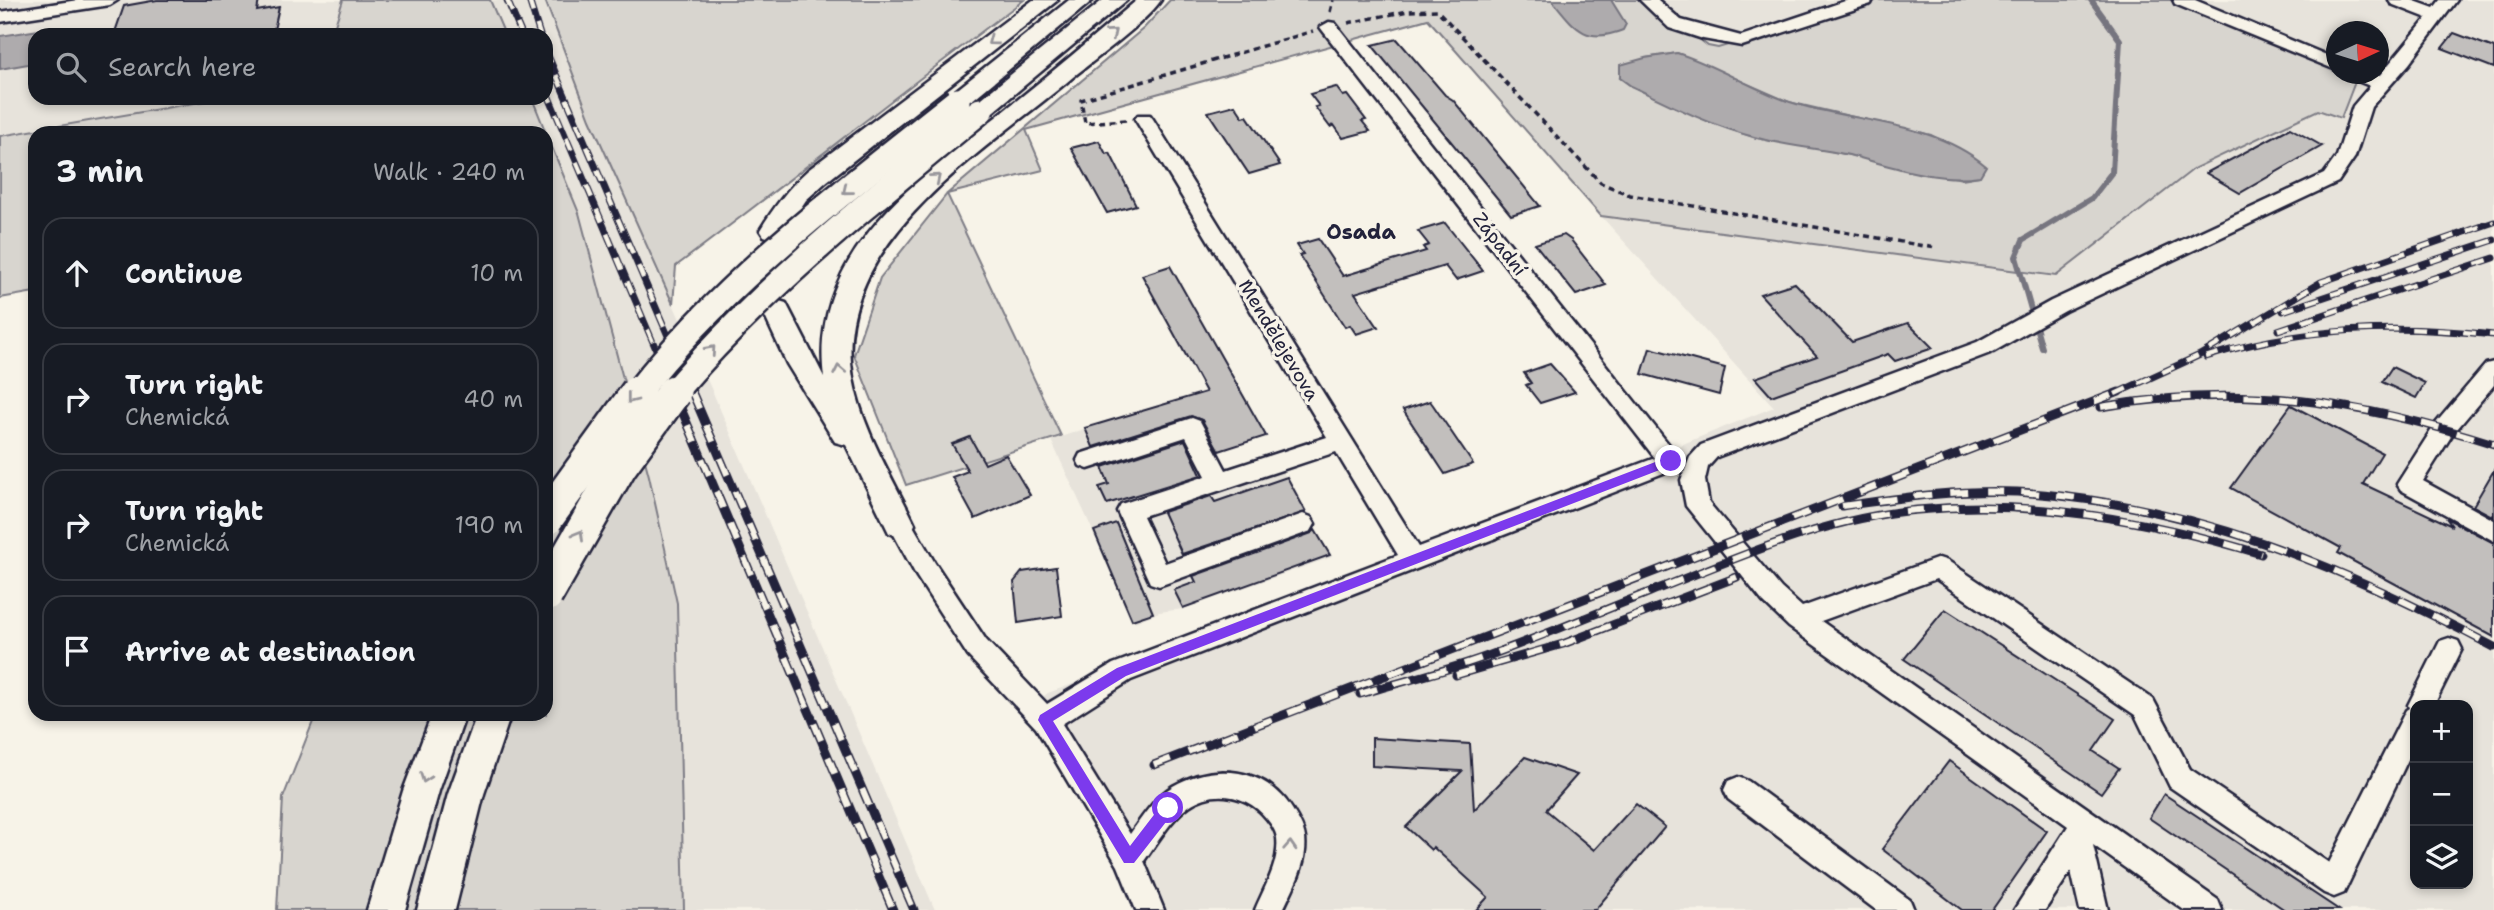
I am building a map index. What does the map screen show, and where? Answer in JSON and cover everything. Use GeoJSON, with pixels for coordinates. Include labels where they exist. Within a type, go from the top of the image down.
{"type":"FeatureCollection","features":[{"type":"Feature","properties":{"kind":"main road"},"geometry":{"type":"LineString","coordinates":[[773,230],[797,194],[817,176],[1047,0]]}},
{"type":"Feature","properties":{"kind":"main road"},"geometry":{"type":"LineString","coordinates":[[553,583],[621,463],[672,394],[735,323],[780,278],[1082,0]]}},
{"type":"Feature","properties":{"kind":"main road"},"geometry":{"type":"LineString","coordinates":[[553,508],[595,445],[634,395],[710,311],[759,262],[968,106],[1116,0]]}},
{"type":"Feature","properties":{"kind":"main road"},"geometry":{"type":"LineString","coordinates":[[900,524],[850,417],[836,363],[837,332],[845,293],[859,262],[884,226],[930,183],[1150,0]]}},
{"type":"Feature","properties":{"kind":"main road"},"geometry":{"type":"LineString","coordinates":[[776,310],[801,364],[900,524]]}},
{"type":"Feature","properties":{"kind":"main road"},"geometry":{"type":"LineString","coordinates":[[386,910],[421,791],[446,721]]}},
{"type":"Feature","properties":{"kind":"main road"},"geometry":{"type":"LineString","coordinates":[[436,910],[466,794],[492,721]]}},
{"type":"Feature","properties":{"kind":"street"},"geometry":{"type":"LineString","coordinates":[[0,17],[110,0]]}},
{"type":"Feature","properties":{"kind":"street"},"geometry":{"type":"LineString","coordinates":[[1648,0],[1675,24],[1709,35],[1742,41],[1865,0]]}},
{"type":"Feature","properties":{"kind":"street"},"geometry":{"type":"LineString","coordinates":[[2181,0],[2326,61]]}},
{"type":"Feature","properties":{"kind":"street"},"geometry":{"type":"LineString","coordinates":[[2389,75],[2444,8],[2397,0]]}},
{"type":"Feature","properties":{"kind":"street","name":"Západní"},"geometry":{"type":"LineString","coordinates":[[1329,27],[1671,461]]}},
{"type":"Feature","properties":{"kind":"street"},"geometry":{"type":"LineString","coordinates":[[2208,910],[2081,830],[1798,619],[1772,595],[1698,506],[1693,480],[1698,463],[1709,451],[1984,347],[2058,306],[2331,178],[2346,157],[2362,106],[2382,84]]}},
{"type":"Feature","properties":{"kind":"street","name":"Mendělejevova"},"geometry":{"type":"LineString","coordinates":[[1144,119],[1414,560]]}},
{"type":"Feature","properties":{"kind":"street"},"geometry":{"type":"LineString","coordinates":[[2494,370],[2444,429],[2409,484],[2494,531]]}},
{"type":"Feature","properties":{"kind":"street"},"geometry":{"type":"LineString","coordinates":[[1088,460],[1192,427],[1220,481]]}},
{"type":"Feature","properties":{"kind":"street"},"geometry":{"type":"LineString","coordinates":[[1303,524],[1159,576],[1129,511],[1341,441]]}},
{"type":"Feature","properties":{"kind":"street"},"geometry":{"type":"LineString","coordinates":[[1045,720],[1122,672],[1671,461]]}},
{"type":"Feature","properties":{"kind":"street"},"geometry":{"type":"LineString","coordinates":[[900,524],[926,570],[977,648],[1045,720],[1129,858],[1150,910]]}},
{"type":"Feature","properties":{"kind":"street"},"geometry":{"type":"LineString","coordinates":[[1798,619],[1940,568],[2144,707],[2180,778],[2334,883],[2410,728]]}},
{"type":"Feature","properties":{"kind":"street"},"geometry":{"type":"LineString","coordinates":[[2424,700],[2449,649]]}},
{"type":"Feature","properties":{"kind":"street"},"geometry":{"type":"LineString","coordinates":[[1129,858],[1168,808],[1181,797],[1199,788],[1220,783],[1258,790],[1276,808],[1291,836],[1286,869],[1269,910]]}},
{"type":"Feature","properties":{"kind":"street"},"geometry":{"type":"LineString","coordinates":[[1738,790],[1900,910]]}},
{"type":"Feature","properties":{"kind":"street"},"geometry":{"type":"LineString","coordinates":[[2028,910],[2081,830]]}},
{"type":"Feature","properties":{"kind":"street"},"geometry":{"type":"LineString","coordinates":[[2081,830],[2094,910]]}},
{"type":"Feature","properties":{"kind":"path"},"geometry":{"type":"LineString","coordinates":[[1144,119],[1085,123],[1080,100],[1329,27],[1408,11],[1437,10],[1601,183],[1630,195],[1936,248]]}},
{"type":"Feature","properties":{"kind":"shaded area"},"geometry":{"type":"Polygon","coordinates":[[[0,0],[110,0],[0,17],[0,0]]]}},
{"type":"Feature","properties":{"kind":"shaded area"},"geometry":{"type":"Polygon","coordinates":[[[122,0],[343,0],[334,28],[28,28],[28,105],[183,105],[59,126],[28,126],[28,131],[0,136],[0,21],[122,0]]]}},
{"type":"Feature","properties":{"kind":"shaded area"},"geometry":{"type":"Polygon","coordinates":[[[343,0],[490,0],[502,28],[334,28],[343,0]]]}},
{"type":"Feature","properties":{"kind":"shaded area"},"geometry":{"type":"Polygon","coordinates":[[[490,0],[545,0],[590,119],[714,395],[935,910],[684,910],[677,603],[649,476],[579,213],[553,149],[553,126],[543,126],[535,105],[553,105],[553,28],[502,28],[490,0]]]}},
{"type":"Feature","properties":{"kind":"shaded area"},"geometry":{"type":"Polygon","coordinates":[[[545,0],[1024,0],[676,266],[673,304],[590,119],[545,0]]]}},
{"type":"Feature","properties":{"kind":"shaded area"},"geometry":{"type":"Polygon","coordinates":[[[1170,0],[1651,0],[1708,46],[1718,48],[1877,0],[2181,0],[2326,61],[2326,84],[2354,84],[2341,118],[2318,110],[2195,168],[2056,276],[1601,216],[1428,19],[1026,130],[1043,170],[947,194],[1144,28],[1170,0]],[[1677,53],[1645,58],[1620,78],[1631,86],[1712,123],[1756,138],[1962,179],[1979,176],[1985,166],[1931,135],[1789,102],[1677,53]]]}},
{"type":"Feature","properties":{"kind":"shaded area"},"geometry":{"type":"Polygon","coordinates":[[[1552,0],[1611,0],[1626,24],[1623,30],[1610,34],[1590,34],[1567,19],[1552,0]]]}},
{"type":"Feature","properties":{"kind":"shaded area"},"geometry":{"type":"Polygon","coordinates":[[[1651,0],[1877,0],[1718,48],[1708,46],[1651,0]]]}},
{"type":"Feature","properties":{"kind":"shaded area"},"geometry":{"type":"Polygon","coordinates":[[[2181,0],[2494,0],[2494,910],[1134,910],[1125,880],[1024,712],[1048,693],[1414,560],[1774,407],[1601,216],[2056,276],[2195,168],[2318,110],[2345,84],[2389,84],[2389,21],[2326,21],[2326,61],[2181,0]]]}},
{"type":"Feature","properties":{"kind":"shaded area"},"geometry":{"type":"Polygon","coordinates":[[[28,32],[28,64],[0,69],[0,36],[28,32]]]}},
{"type":"Feature","properties":{"kind":"shaded area"},"geometry":{"type":"Polygon","coordinates":[[[1677,53],[1790,102],[1917,131],[1964,151],[1986,166],[1980,176],[1963,178],[1930,175],[1849,155],[1766,140],[1722,127],[1691,114],[1631,86],[1620,78],[1620,65],[1677,53]]]}},
{"type":"Feature","properties":{"kind":"shaded area"},"geometry":{"type":"Polygon","coordinates":[[[183,105],[535,105],[543,126],[59,126],[183,105]]]}},
{"type":"Feature","properties":{"kind":"shaded area"},"geometry":{"type":"Polygon","coordinates":[[[28,131],[28,293],[0,298],[0,136],[28,131]]]}},
{"type":"Feature","properties":{"kind":"shaded area"},"geometry":{"type":"Polygon","coordinates":[[[553,150],[579,213],[649,476],[677,603],[684,910],[277,910],[283,798],[313,721],[553,721],[553,150]]]}},
{"type":"Feature","properties":{"kind":"shaded area"},"geometry":{"type":"Polygon","coordinates":[[[947,194],[1061,436],[906,485],[854,355],[880,278],[947,194]]]}},
{"type":"Feature","properties":{"kind":"shaded area"},"geometry":{"type":"Polygon","coordinates":[[[1177,399],[1215,474],[1275,458],[1332,557],[1183,609],[1159,612],[1135,622],[1051,440],[1177,399]]]}},
{"type":"Feature","properties":{"kind":"building"},"geometry":{"type":"Polygon","coordinates":[[[157,0],[259,0],[257,11],[279,7],[274,28],[116,28],[124,6],[157,0]]]}},
{"type":"Feature","properties":{"kind":"building"},"geometry":{"type":"Polygon","coordinates":[[[2454,33],[2494,48],[2494,68],[2442,48],[2454,33]]]}},
{"type":"Feature","properties":{"kind":"building"},"geometry":{"type":"Polygon","coordinates":[[[1397,39],[1445,95],[1453,100],[1540,206],[1511,215],[1372,45],[1397,39]]]}},
{"type":"Feature","properties":{"kind":"building"},"geometry":{"type":"Polygon","coordinates":[[[1336,87],[1343,96],[1347,95],[1366,120],[1362,121],[1370,131],[1343,138],[1334,125],[1330,127],[1315,107],[1319,106],[1310,94],[1336,87]]]}},
{"type":"Feature","properties":{"kind":"building"},"geometry":{"type":"Polygon","coordinates":[[[1235,105],[1243,117],[1247,116],[1280,165],[1249,174],[1208,112],[1235,105]]]}},
{"type":"Feature","properties":{"kind":"building"},"geometry":{"type":"Polygon","coordinates":[[[2290,128],[2322,146],[2240,193],[2206,173],[2290,128]]]}},
{"type":"Feature","properties":{"kind":"building"},"geometry":{"type":"Polygon","coordinates":[[[1099,141],[1106,154],[1110,153],[1136,205],[1107,213],[1071,148],[1099,141]]]}},
{"type":"Feature","properties":{"kind":"building"},"geometry":{"type":"Polygon","coordinates":[[[1445,223],[1483,271],[1456,280],[1445,266],[1355,293],[1378,327],[1356,334],[1350,325],[1345,327],[1299,255],[1303,254],[1297,245],[1318,239],[1343,276],[1426,251],[1423,247],[1429,245],[1418,231],[1445,223]]]}},
{"type":"Feature","properties":{"kind":"building"},"geometry":{"type":"Polygon","coordinates":[[[1564,235],[1571,240],[1606,285],[1576,295],[1535,244],[1564,235]]]}},
{"type":"Feature","properties":{"kind":"building"},"geometry":{"type":"Polygon","coordinates":[[[1170,266],[1266,436],[1219,451],[1202,420],[1191,416],[1093,447],[1085,428],[1206,392],[1142,275],[1170,266]]]}},
{"type":"Feature","properties":{"kind":"building"},"geometry":{"type":"Polygon","coordinates":[[[1795,283],[1852,342],[1908,323],[1933,348],[1895,361],[1888,354],[1771,396],[1755,378],[1817,356],[1760,294],[1795,283]]]}},
{"type":"Feature","properties":{"kind":"building"},"geometry":{"type":"Polygon","coordinates":[[[1650,348],[1725,368],[1719,395],[1642,374],[1650,348]]]}},
{"type":"Feature","properties":{"kind":"building"},"geometry":{"type":"Polygon","coordinates":[[[1550,364],[1575,392],[1540,403],[1526,385],[1531,383],[1524,373],[1550,364]]]}},
{"type":"Feature","properties":{"kind":"building"},"geometry":{"type":"Polygon","coordinates":[[[2392,367],[2425,383],[2416,398],[2382,382],[2392,367]]]}},
{"type":"Feature","properties":{"kind":"building"},"geometry":{"type":"Polygon","coordinates":[[[1430,401],[1473,464],[1445,474],[1403,410],[1430,401]]]}},
{"type":"Feature","properties":{"kind":"building"},"geometry":{"type":"Polygon","coordinates":[[[2291,405],[2382,453],[2363,484],[2452,526],[2446,518],[2494,543],[2494,637],[2338,553],[2341,548],[2231,488],[2291,405]]]}},
{"type":"Feature","properties":{"kind":"building"},"geometry":{"type":"Polygon","coordinates":[[[970,437],[985,464],[1006,455],[1030,495],[975,519],[952,477],[968,471],[952,444],[970,437]]]}},
{"type":"Feature","properties":{"kind":"building"},"geometry":{"type":"Polygon","coordinates":[[[1185,440],[1201,475],[1107,504],[1099,487],[1109,484],[1102,467],[1185,440]]]}},
{"type":"Feature","properties":{"kind":"building"},"geometry":{"type":"Polygon","coordinates":[[[2494,470],[2494,517],[2473,506],[2494,470]]]}},
{"type":"Feature","properties":{"kind":"building"},"geometry":{"type":"Polygon","coordinates":[[[1287,477],[1306,512],[1182,554],[1163,512],[1211,496],[1215,502],[1287,477]]]}},
{"type":"Feature","properties":{"kind":"building"},"geometry":{"type":"Polygon","coordinates":[[[1116,523],[1153,613],[1132,620],[1094,531],[1116,523]]]}},
{"type":"Feature","properties":{"kind":"building"},"geometry":{"type":"Polygon","coordinates":[[[1315,530],[1330,555],[1183,608],[1174,590],[1196,582],[1193,576],[1315,530]]]}},
{"type":"Feature","properties":{"kind":"building"},"geometry":{"type":"Polygon","coordinates":[[[1056,567],[1062,616],[1018,623],[1014,582],[1022,572],[1056,567]]]}},
{"type":"Feature","properties":{"kind":"building"},"geometry":{"type":"Polygon","coordinates":[[[1945,609],[2115,719],[2093,751],[2119,768],[2101,793],[1904,659],[1945,609]]]}},
{"type":"Feature","properties":{"kind":"building"},"geometry":{"type":"Polygon","coordinates":[[[1372,738],[1470,744],[1474,810],[1525,757],[1577,775],[1546,810],[1594,850],[1636,804],[1665,827],[1595,910],[1476,910],[1488,897],[1433,847],[1431,850],[1406,827],[1462,771],[1372,766],[1372,738]]]}},
{"type":"Feature","properties":{"kind":"building"},"geometry":{"type":"Polygon","coordinates":[[[1949,761],[2047,831],[1992,910],[1962,910],[1882,849],[1949,761]]]}},
{"type":"Feature","properties":{"kind":"building"},"geometry":{"type":"Polygon","coordinates":[[[2164,794],[2339,910],[2285,910],[2149,818],[2164,794]]]}},
{"type":"Feature","properties":{"kind":"waterway"},"geometry":{"type":"LineString","coordinates":[[2042,348],[2016,257],[2023,240],[2092,198],[2112,172],[2120,40],[2091,0]]}},
{"type":"Feature","properties":{"kind":"railway"},"geometry":{"type":"LineString","coordinates":[[507,0],[519,28]]}},
{"type":"Feature","properties":{"kind":"railway"},"geometry":{"type":"LineString","coordinates":[[529,0],[538,28]]}},
{"type":"Feature","properties":{"kind":"railway"},"geometry":{"type":"LineString","coordinates":[[553,67],[693,394]]}},
{"type":"Feature","properties":{"kind":"railway"},"geometry":{"type":"LineString","coordinates":[[552,105],[675,394]]}},
{"type":"Feature","properties":{"kind":"railway"},"geometry":{"type":"LineString","coordinates":[[2115,394],[2200,355],[2321,282],[2494,222]]}},
{"type":"Feature","properties":{"kind":"railway"},"geometry":{"type":"LineString","coordinates":[[2283,311],[2494,240]]}},
{"type":"Feature","properties":{"kind":"railway"},"geometry":{"type":"LineString","coordinates":[[2278,330],[2494,258]]}},
{"type":"Feature","properties":{"kind":"railway"},"geometry":{"type":"LineString","coordinates":[[2206,357],[2277,339],[2348,331],[2421,330],[2494,335]]}},
{"type":"Feature","properties":{"kind":"railway"},"geometry":{"type":"LineString","coordinates":[[674,392],[893,910]]}},
{"type":"Feature","properties":{"kind":"railway"},"geometry":{"type":"LineString","coordinates":[[692,392],[914,910]]}},
{"type":"Feature","properties":{"kind":"railway"},"geometry":{"type":"LineString","coordinates":[[1154,765],[2119,392]]}},
{"type":"Feature","properties":{"kind":"railway"},"geometry":{"type":"LineString","coordinates":[[2101,407],[2203,397],[2300,400],[2395,417],[2494,444]]}},
{"type":"Feature","properties":{"kind":"railway"},"geometry":{"type":"LineString","coordinates":[[1842,506],[1929,495],[1995,491],[2081,498],[2144,509],[2264,543],[2322,565],[2380,590],[2494,647]]}},
{"type":"Feature","properties":{"kind":"railway"},"geometry":{"type":"LineString","coordinates":[[1360,694],[1482,658],[1780,542],[1882,514],[1961,507],[2048,510],[2134,522],[2261,554]]}},
{"type":"Feature","properties":{"kind":"railway"},"geometry":{"type":"LineString","coordinates":[[1456,675],[1563,644],[1737,577]]}},
{"type":"Feature","properties":{"kind":"district","name":"Osada"},"geometry":{"type":"Point","coordinates":[1361,232]}},
{"type":"Feature","properties":{"kind":"route"},"geometry":{"type":"LineString","coordinates":[[1168,808],[1129,858],[1045,720],[1122,672],[1671,461]]}}]}
